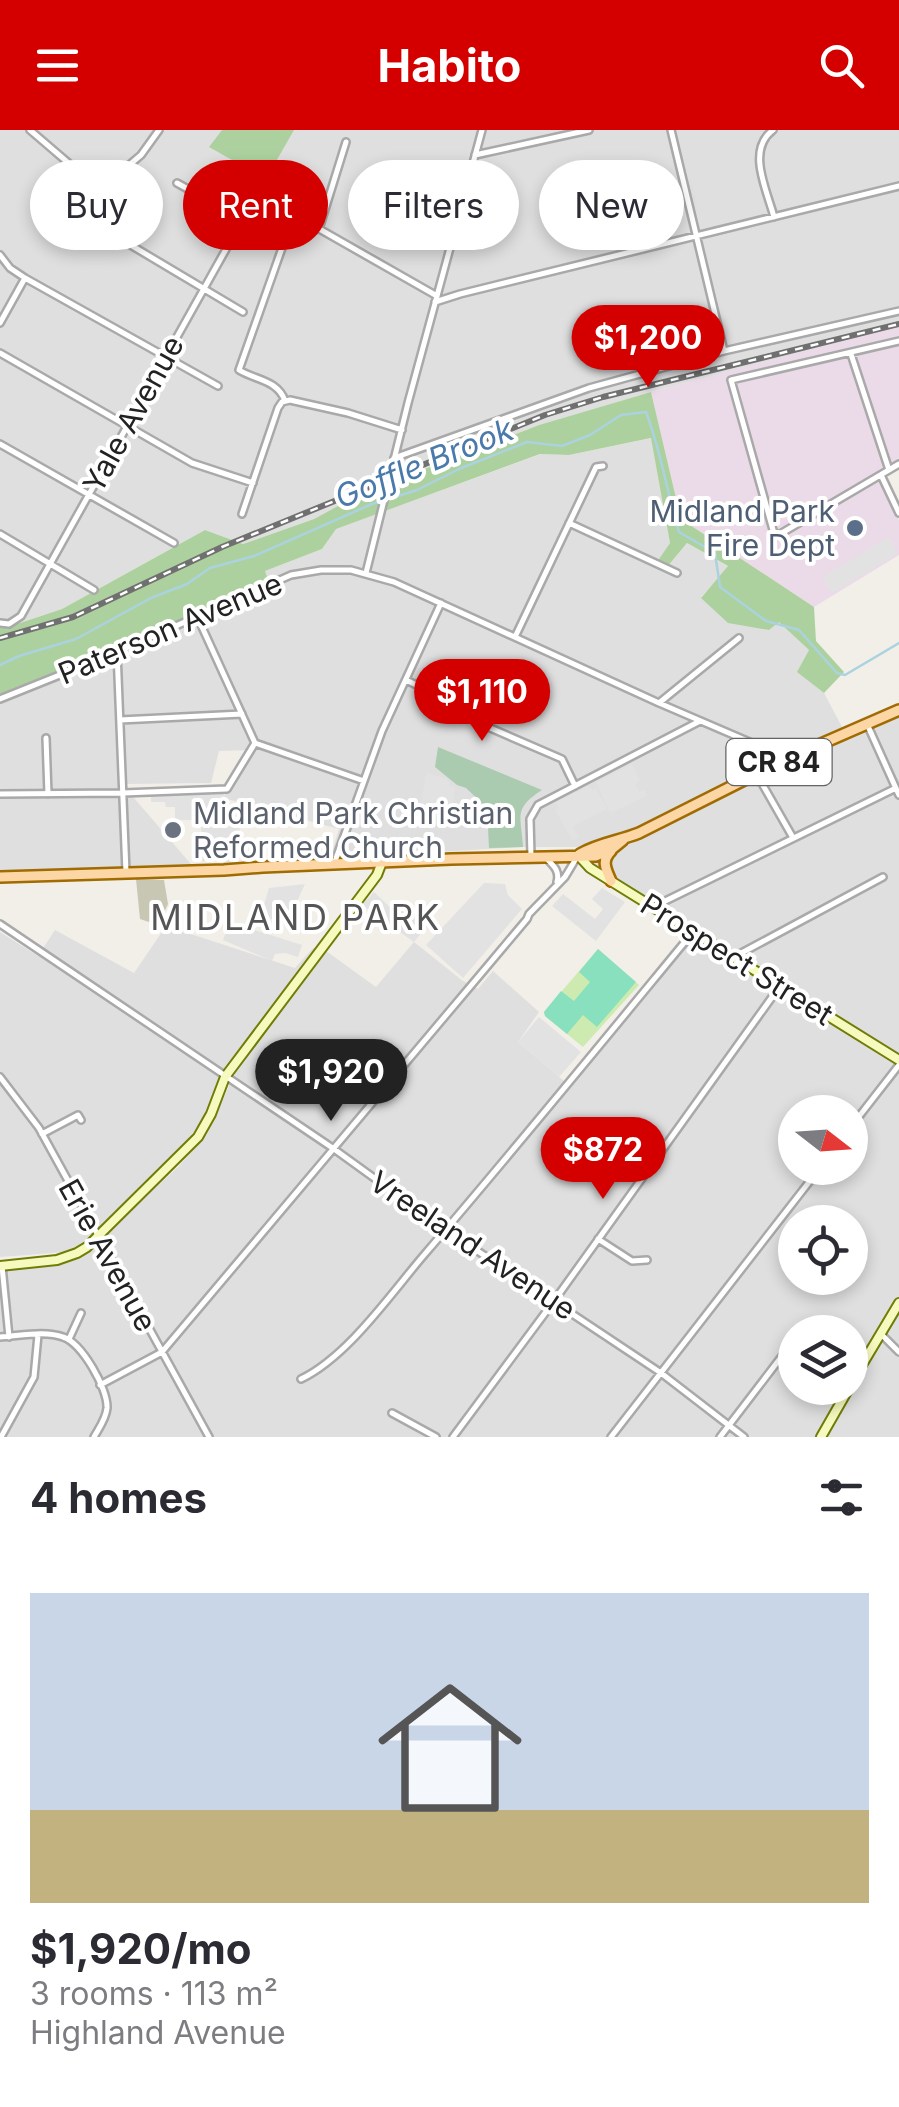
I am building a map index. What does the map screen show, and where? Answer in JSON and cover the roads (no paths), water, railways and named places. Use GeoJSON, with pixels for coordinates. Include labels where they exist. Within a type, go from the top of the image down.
{"type":"FeatureCollection","features":[{"type":"Feature","properties":{"kind":"main road","name":"CR 84"},"geometry":{"type":"LineString","coordinates":[[0,877],[596,856],[782,761],[899,710]]}},
{"type":"Feature","properties":{"kind":"main road","name":"CR 84"},"geometry":{"type":"LineString","coordinates":[[578,856],[593,846],[623,840]]}},
{"type":"Feature","properties":{"kind":"main road"},"geometry":{"type":"LineString","coordinates":[[611,881],[604,863],[612,849]]}},
{"type":"Feature","properties":{"kind":"street"},"geometry":{"type":"LineString","coordinates":[[30,130],[65,160]]}},
{"type":"Feature","properties":{"kind":"street"},"geometry":{"type":"LineString","coordinates":[[134,160],[159,130]]}},
{"type":"Feature","properties":{"kind":"street"},"geometry":{"type":"LineString","coordinates":[[366,573],[482,130]]}},
{"type":"Feature","properties":{"kind":"street"},"geometry":{"type":"LineString","coordinates":[[475,155],[589,130]]}},
{"type":"Feature","properties":{"kind":"street"},"geometry":{"type":"LineString","coordinates":[[671,130],[724,352]]}},
{"type":"Feature","properties":{"kind":"street"},"geometry":{"type":"LineString","coordinates":[[773,130],[762,141],[759,158],[774,217]]}},
{"type":"Feature","properties":{"kind":"street"},"geometry":{"type":"LineString","coordinates":[[328,200],[346,142]]}},
{"type":"Feature","properties":{"kind":"street"},"geometry":{"type":"LineString","coordinates":[[177,183],[183,186]]}},
{"type":"Feature","properties":{"kind":"street"},"geometry":{"type":"LineString","coordinates":[[328,234],[436,300],[899,186]]}},
{"type":"Feature","properties":{"kind":"street"},"geometry":{"type":"LineString","coordinates":[[139,250],[243,312]]}},
{"type":"Feature","properties":{"kind":"street","name":"Yale Avenue"},"geometry":{"type":"LineString","coordinates":[[0,623],[18,620],[224,250]]}},
{"type":"Feature","properties":{"kind":"street"},"geometry":{"type":"LineString","coordinates":[[281,250],[239,370],[275,385],[285,400]]}},
{"type":"Feature","properties":{"kind":"street"},"geometry":{"type":"LineString","coordinates":[[0,255],[10,268],[26,278],[218,386]]}},
{"type":"Feature","properties":{"kind":"street"},"geometry":{"type":"LineString","coordinates":[[0,323],[26,278]]}},
{"type":"Feature","properties":{"kind":"street"},"geometry":{"type":"LineString","coordinates":[[394,458],[554,399],[724,352],[899,310]]}},
{"type":"Feature","properties":{"kind":"street"},"geometry":{"type":"LineString","coordinates":[[899,341],[731,380],[775,537],[899,464]]}},
{"type":"Feature","properties":{"kind":"street"},"geometry":{"type":"LineString","coordinates":[[0,352],[192,463],[252,483]]}},
{"type":"Feature","properties":{"kind":"street"},"geometry":{"type":"LineString","coordinates":[[851,353],[888,470]]}},
{"type":"Feature","properties":{"kind":"street"},"geometry":{"type":"LineString","coordinates":[[285,400],[402,430]]}},
{"type":"Feature","properties":{"kind":"street"},"geometry":{"type":"LineString","coordinates":[[242,514],[278,408],[285,400]]}},
{"type":"Feature","properties":{"kind":"street"},"geometry":{"type":"LineString","coordinates":[[0,444],[174,542]]}},
{"type":"Feature","properties":{"kind":"street"},"geometry":{"type":"LineString","coordinates":[[515,637],[596,467],[603,466]]}},
{"type":"Feature","properties":{"kind":"street"},"geometry":{"type":"LineString","coordinates":[[881,474],[899,512]]}},
{"type":"Feature","properties":{"kind":"street"},"geometry":{"type":"LineString","coordinates":[[569,523],[678,573]]}},
{"type":"Feature","properties":{"kind":"street"},"geometry":{"type":"LineString","coordinates":[[0,534],[94,590]]}},
{"type":"Feature","properties":{"kind":"street","name":"Paterson Avenue"},"geometry":{"type":"LineString","coordinates":[[0,700],[291,575],[335,570],[366,573],[394,582],[773,752],[782,761]]}},
{"type":"Feature","properties":{"kind":"street"},"geometry":{"type":"LineString","coordinates":[[334,864],[382,732],[441,603]]}},
{"type":"Feature","properties":{"kind":"street"},"geometry":{"type":"LineString","coordinates":[[197,616],[255,743],[364,781]]}},
{"type":"Feature","properties":{"kind":"street"},"geometry":{"type":"LineString","coordinates":[[658,703],[739,638]]}},
{"type":"Feature","properties":{"kind":"street"},"geometry":{"type":"LineString","coordinates":[[118,652],[126,872]]}},
{"type":"Feature","properties":{"kind":"street"},"geometry":{"type":"LineString","coordinates":[[406,680],[452,702],[474,722],[562,759],[575,786]]}},
{"type":"Feature","properties":{"kind":"street"},"geometry":{"type":"LineString","coordinates":[[120,720],[242,714]]}},
{"type":"Feature","properties":{"kind":"street"},"geometry":{"type":"LineString","coordinates":[[530,856],[530,819],[534,808],[702,721]]}},
{"type":"Feature","properties":{"kind":"street"},"geometry":{"type":"LineString","coordinates":[[653,907],[793,837],[898,791],[867,724]]}},
{"type":"Feature","properties":{"kind":"street"},"geometry":{"type":"LineString","coordinates":[[46,738],[48,794]]}},
{"type":"Feature","properties":{"kind":"street"},"geometry":{"type":"LineString","coordinates":[[0,794],[123,794],[227,788],[255,743]]}},
{"type":"Feature","properties":{"kind":"street"},"geometry":{"type":"LineString","coordinates":[[756,774],[793,837]]}},
{"type":"Feature","properties":{"kind":"street"},"geometry":{"type":"LineString","coordinates":[[544,856],[559,875],[557,883]]}},
{"type":"Feature","properties":{"kind":"street"},"geometry":{"type":"LineString","coordinates":[[100,1385],[162,1352],[529,914],[572,868],[578,856]]}},
{"type":"Feature","properties":{"kind":"street","name":"Prospect Street"},"geometry":{"type":"LineString","coordinates":[[578,856],[590,868],[899,1062]]}},
{"type":"Feature","properties":{"kind":"street"},"geometry":{"type":"LineString","coordinates":[[9,1337],[1,1266],[67,1258],[87,1247],[198,1137],[225,1077],[377,875],[382,862]]}},
{"type":"Feature","properties":{"kind":"street"},"geometry":{"type":"LineString","coordinates":[[734,956],[883,877]]}},
{"type":"Feature","properties":{"kind":"street","name":"Vreeland Avenue"},"geometry":{"type":"LineString","coordinates":[[0,924],[662,1373],[744,1437]]}},
{"type":"Feature","properties":{"kind":"street"},"geometry":{"type":"LineString","coordinates":[[301,1380],[343,1350],[694,932]]}},
{"type":"Feature","properties":{"kind":"street"},"geometry":{"type":"LineString","coordinates":[[453,1437],[780,986]]}},
{"type":"Feature","properties":{"kind":"street"},"geometry":{"type":"LineString","coordinates":[[868,1104],[899,1062]]}},
{"type":"Feature","properties":{"kind":"street","name":"Erie Avenue"},"geometry":{"type":"LineString","coordinates":[[0,1077],[42,1134],[209,1437]]}},
{"type":"Feature","properties":{"kind":"street"},"geometry":{"type":"LineString","coordinates":[[42,1134],[78,1115],[81,1120]]}},
{"type":"Feature","properties":{"kind":"street"},"geometry":{"type":"LineString","coordinates":[[611,1437],[807,1185]]}},
{"type":"Feature","properties":{"kind":"street"},"geometry":{"type":"LineString","coordinates":[[598,1239],[632,1261],[647,1260]]}},
{"type":"Feature","properties":{"kind":"street"},"geometry":{"type":"LineString","coordinates":[[868,1354],[899,1302]]}},
{"type":"Feature","properties":{"kind":"street"},"geometry":{"type":"LineString","coordinates":[[68,1339],[80,1313]]}},
{"type":"Feature","properties":{"kind":"street"},"geometry":{"type":"LineString","coordinates":[[880,1333],[899,1352]]}},
{"type":"Feature","properties":{"kind":"street"},"geometry":{"type":"LineString","coordinates":[[0,1337],[53,1334],[68,1339],[84,1354],[105,1396],[107,1410],[94,1437]]}},
{"type":"Feature","properties":{"kind":"street"},"geometry":{"type":"LineString","coordinates":[[1,1437],[34,1378],[38,1335]]}},
{"type":"Feature","properties":{"kind":"street"},"geometry":{"type":"LineString","coordinates":[[720,1437],[778,1361]]}},
{"type":"Feature","properties":{"kind":"street"},"geometry":{"type":"LineString","coordinates":[[821,1437],[839,1405]]}},
{"type":"Feature","properties":{"kind":"street"},"geometry":{"type":"LineString","coordinates":[[392,1413],[436,1437]]}},
{"type":"Feature","properties":{"kind":"waterway","name":"Goffle Brook"},"geometry":{"type":"LineString","coordinates":[[0,665],[76,639],[151,598],[187,584],[210,568],[254,556],[527,442],[562,446],[590,435],[621,415],[646,412],[679,532],[715,553],[720,587],[766,621],[799,630],[837,673],[845,675],[899,643]]}},
{"type":"Feature","properties":{"kind":"railway"},"geometry":{"type":"LineString","coordinates":[[0,638],[73,617],[222,547],[545,415],[899,324]]}},
{"type":"Feature","properties":{"kind":"place","name":"Midland Park Fire Dept"},"geometry":{"type":"Point","coordinates":[855,528]}},
{"type":"Feature","properties":{"kind":"place","name":"Midland Park Christian Reformed Church"},"geometry":{"type":"Point","coordinates":[173,830]}},
{"type":"Feature","properties":{"kind":"district","name":"MIDLAND PARK"},"geometry":{"type":"Point","coordinates":[296,917]}}]}
